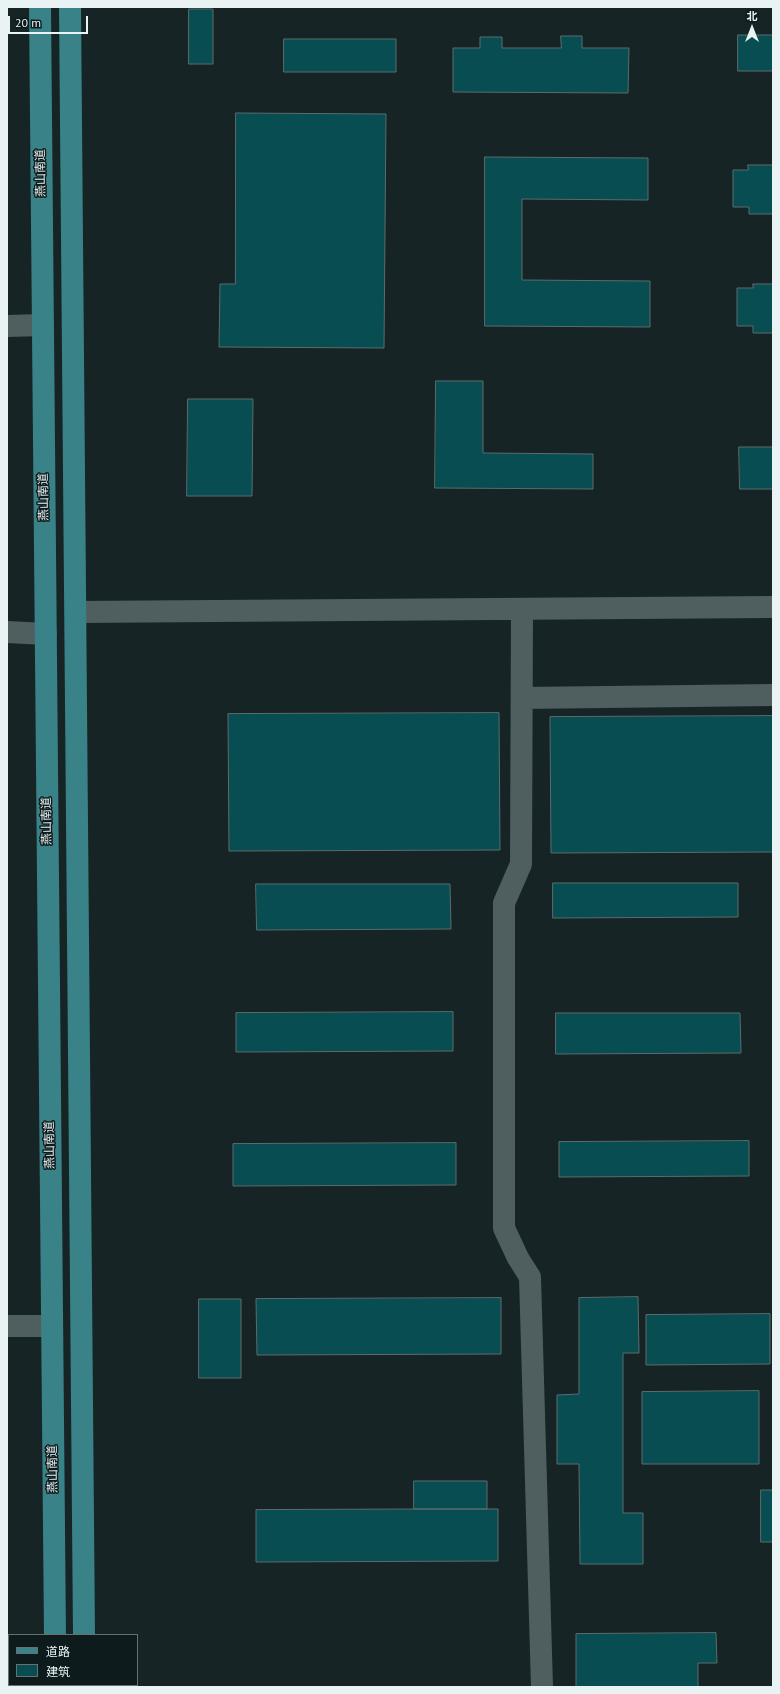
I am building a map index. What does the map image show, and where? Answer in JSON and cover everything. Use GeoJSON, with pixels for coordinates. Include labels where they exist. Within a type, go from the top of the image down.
{"type":"FeatureCollection","features":[{"type":"Feature","properties":{"kind":"main road","name":"燕山南道"},"geometry":{"type":"LineString","coordinates":[[40,7],[55,1634]]}},
{"type":"Feature","properties":{"kind":"main road"},"geometry":{"type":"LineString","coordinates":[[70,7],[84,1634]]}},
{"type":"Feature","properties":{"kind":"street"},"geometry":{"type":"LineString","coordinates":[[7,326],[43,326]]}},
{"type":"Feature","properties":{"kind":"street"},"geometry":{"type":"LineString","coordinates":[[76,612],[773,608]]}},
{"type":"Feature","properties":{"kind":"street"},"geometry":{"type":"LineString","coordinates":[[522,609],[521,864],[504,903],[504,1228],[518,1258],[530,1277],[542,1687]]}},
{"type":"Feature","properties":{"kind":"street"},"geometry":{"type":"LineString","coordinates":[[7,632],[46,634]]}},
{"type":"Feature","properties":{"kind":"street"},"geometry":{"type":"LineString","coordinates":[[522,698],[773,694]]}},
{"type":"Feature","properties":{"kind":"street"},"geometry":{"type":"LineString","coordinates":[[7,1326],[52,1326]]}},
{"type":"Feature","properties":{"kind":"building"},"geometry":{"type":"Polygon","coordinates":[[[189,9],[213,9],[213,64],[189,64],[189,9]]]}},
{"type":"Feature","properties":{"kind":"building"},"geometry":{"type":"Polygon","coordinates":[[[738,35],[773,35],[773,71],[738,71],[738,35]]]}},
{"type":"Feature","properties":{"kind":"building"},"geometry":{"type":"Polygon","coordinates":[[[561,36],[582,36],[582,48],[629,48],[628,93],[453,92],[453,48],[480,48],[480,37],[502,37],[502,48],[561,48],[561,36]]]}},
{"type":"Feature","properties":{"kind":"building"},"geometry":{"type":"Polygon","coordinates":[[[284,39],[396,39],[396,72],[284,72],[284,39]]]}},
{"type":"Feature","properties":{"kind":"building"},"geometry":{"type":"Polygon","coordinates":[[[236,113],[386,114],[384,348],[219,347],[220,284],[235,284],[236,113]]]}},
{"type":"Feature","properties":{"kind":"building"},"geometry":{"type":"Polygon","coordinates":[[[485,157],[648,158],[648,200],[522,199],[522,280],[650,281],[650,327],[485,326],[485,157]]]}},
{"type":"Feature","properties":{"kind":"building"},"geometry":{"type":"Polygon","coordinates":[[[748,165],[773,165],[773,214],[749,214],[749,207],[733,207],[733,170],[748,170],[748,165]]]}},
{"type":"Feature","properties":{"kind":"building"},"geometry":{"type":"Polygon","coordinates":[[[753,284],[773,284],[773,333],[753,333],[753,326],[737,326],[737,288],[753,288],[753,284]]]}},
{"type":"Feature","properties":{"kind":"building"},"geometry":{"type":"Polygon","coordinates":[[[436,381],[483,381],[483,453],[593,454],[593,489],[435,488],[436,381]]]}},
{"type":"Feature","properties":{"kind":"building"},"geometry":{"type":"Polygon","coordinates":[[[188,399],[253,399],[252,496],[187,496],[188,399]]]}},
{"type":"Feature","properties":{"kind":"building"},"geometry":{"type":"Polygon","coordinates":[[[739,447],[773,447],[773,489],[740,489],[739,447]]]}},
{"type":"Feature","properties":{"kind":"building"},"geometry":{"type":"Polygon","coordinates":[[[499,713],[500,850],[229,851],[228,714],[499,713]]]}},
{"type":"Feature","properties":{"kind":"building"},"geometry":{"type":"Polygon","coordinates":[[[773,716],[773,852],[551,853],[550,717],[773,716]]]}},
{"type":"Feature","properties":{"kind":"building"},"geometry":{"type":"Polygon","coordinates":[[[553,883],[738,883],[738,917],[553,918],[553,883]]]}},
{"type":"Feature","properties":{"kind":"building"},"geometry":{"type":"Polygon","coordinates":[[[256,884],[450,884],[451,929],[257,930],[256,884]]]}},
{"type":"Feature","properties":{"kind":"building"},"geometry":{"type":"Polygon","coordinates":[[[453,1012],[453,1051],[236,1052],[236,1013],[453,1012]]]}},
{"type":"Feature","properties":{"kind":"building"},"geometry":{"type":"Polygon","coordinates":[[[556,1013],[740,1013],[741,1053],[556,1054],[556,1013]]]}},
{"type":"Feature","properties":{"kind":"building"},"geometry":{"type":"Polygon","coordinates":[[[749,1141],[749,1176],[559,1177],[559,1142],[749,1141]]]}},
{"type":"Feature","properties":{"kind":"building"},"geometry":{"type":"Polygon","coordinates":[[[456,1143],[456,1185],[233,1186],[233,1144],[456,1143]]]}},
{"type":"Feature","properties":{"kind":"building"},"geometry":{"type":"Polygon","coordinates":[[[638,1297],[639,1353],[623,1353],[623,1513],[643,1513],[643,1564],[580,1564],[579,1464],[557,1464],[557,1395],[579,1394],[579,1298],[638,1297]]]}},
{"type":"Feature","properties":{"kind":"building"},"geometry":{"type":"Polygon","coordinates":[[[501,1298],[501,1354],[257,1355],[256,1299],[501,1298]]]}},
{"type":"Feature","properties":{"kind":"building"},"geometry":{"type":"Polygon","coordinates":[[[199,1299],[241,1299],[241,1378],[199,1378],[199,1299]]]}},
{"type":"Feature","properties":{"kind":"building"},"geometry":{"type":"Polygon","coordinates":[[[770,1314],[770,1364],[646,1365],[646,1315],[770,1314]]]}},
{"type":"Feature","properties":{"kind":"building"},"geometry":{"type":"Polygon","coordinates":[[[759,1391],[759,1464],[642,1464],[642,1392],[759,1391]]]}},
{"type":"Feature","properties":{"kind":"building"},"geometry":{"type":"Polygon","coordinates":[[[414,1481],[487,1481],[487,1509],[414,1509],[414,1481]]]}},
{"type":"Feature","properties":{"kind":"building"},"geometry":{"type":"Polygon","coordinates":[[[761,1490],[773,1490],[773,1542],[761,1542],[761,1490]]]}},
{"type":"Feature","properties":{"kind":"building"},"geometry":{"type":"Polygon","coordinates":[[[498,1509],[498,1561],[256,1562],[256,1510],[498,1509]]]}},
{"type":"Feature","properties":{"kind":"building"},"geometry":{"type":"Polygon","coordinates":[[[716,1633],[717,1663],[698,1663],[698,1687],[576,1687],[576,1634],[716,1633]]]}}]}
